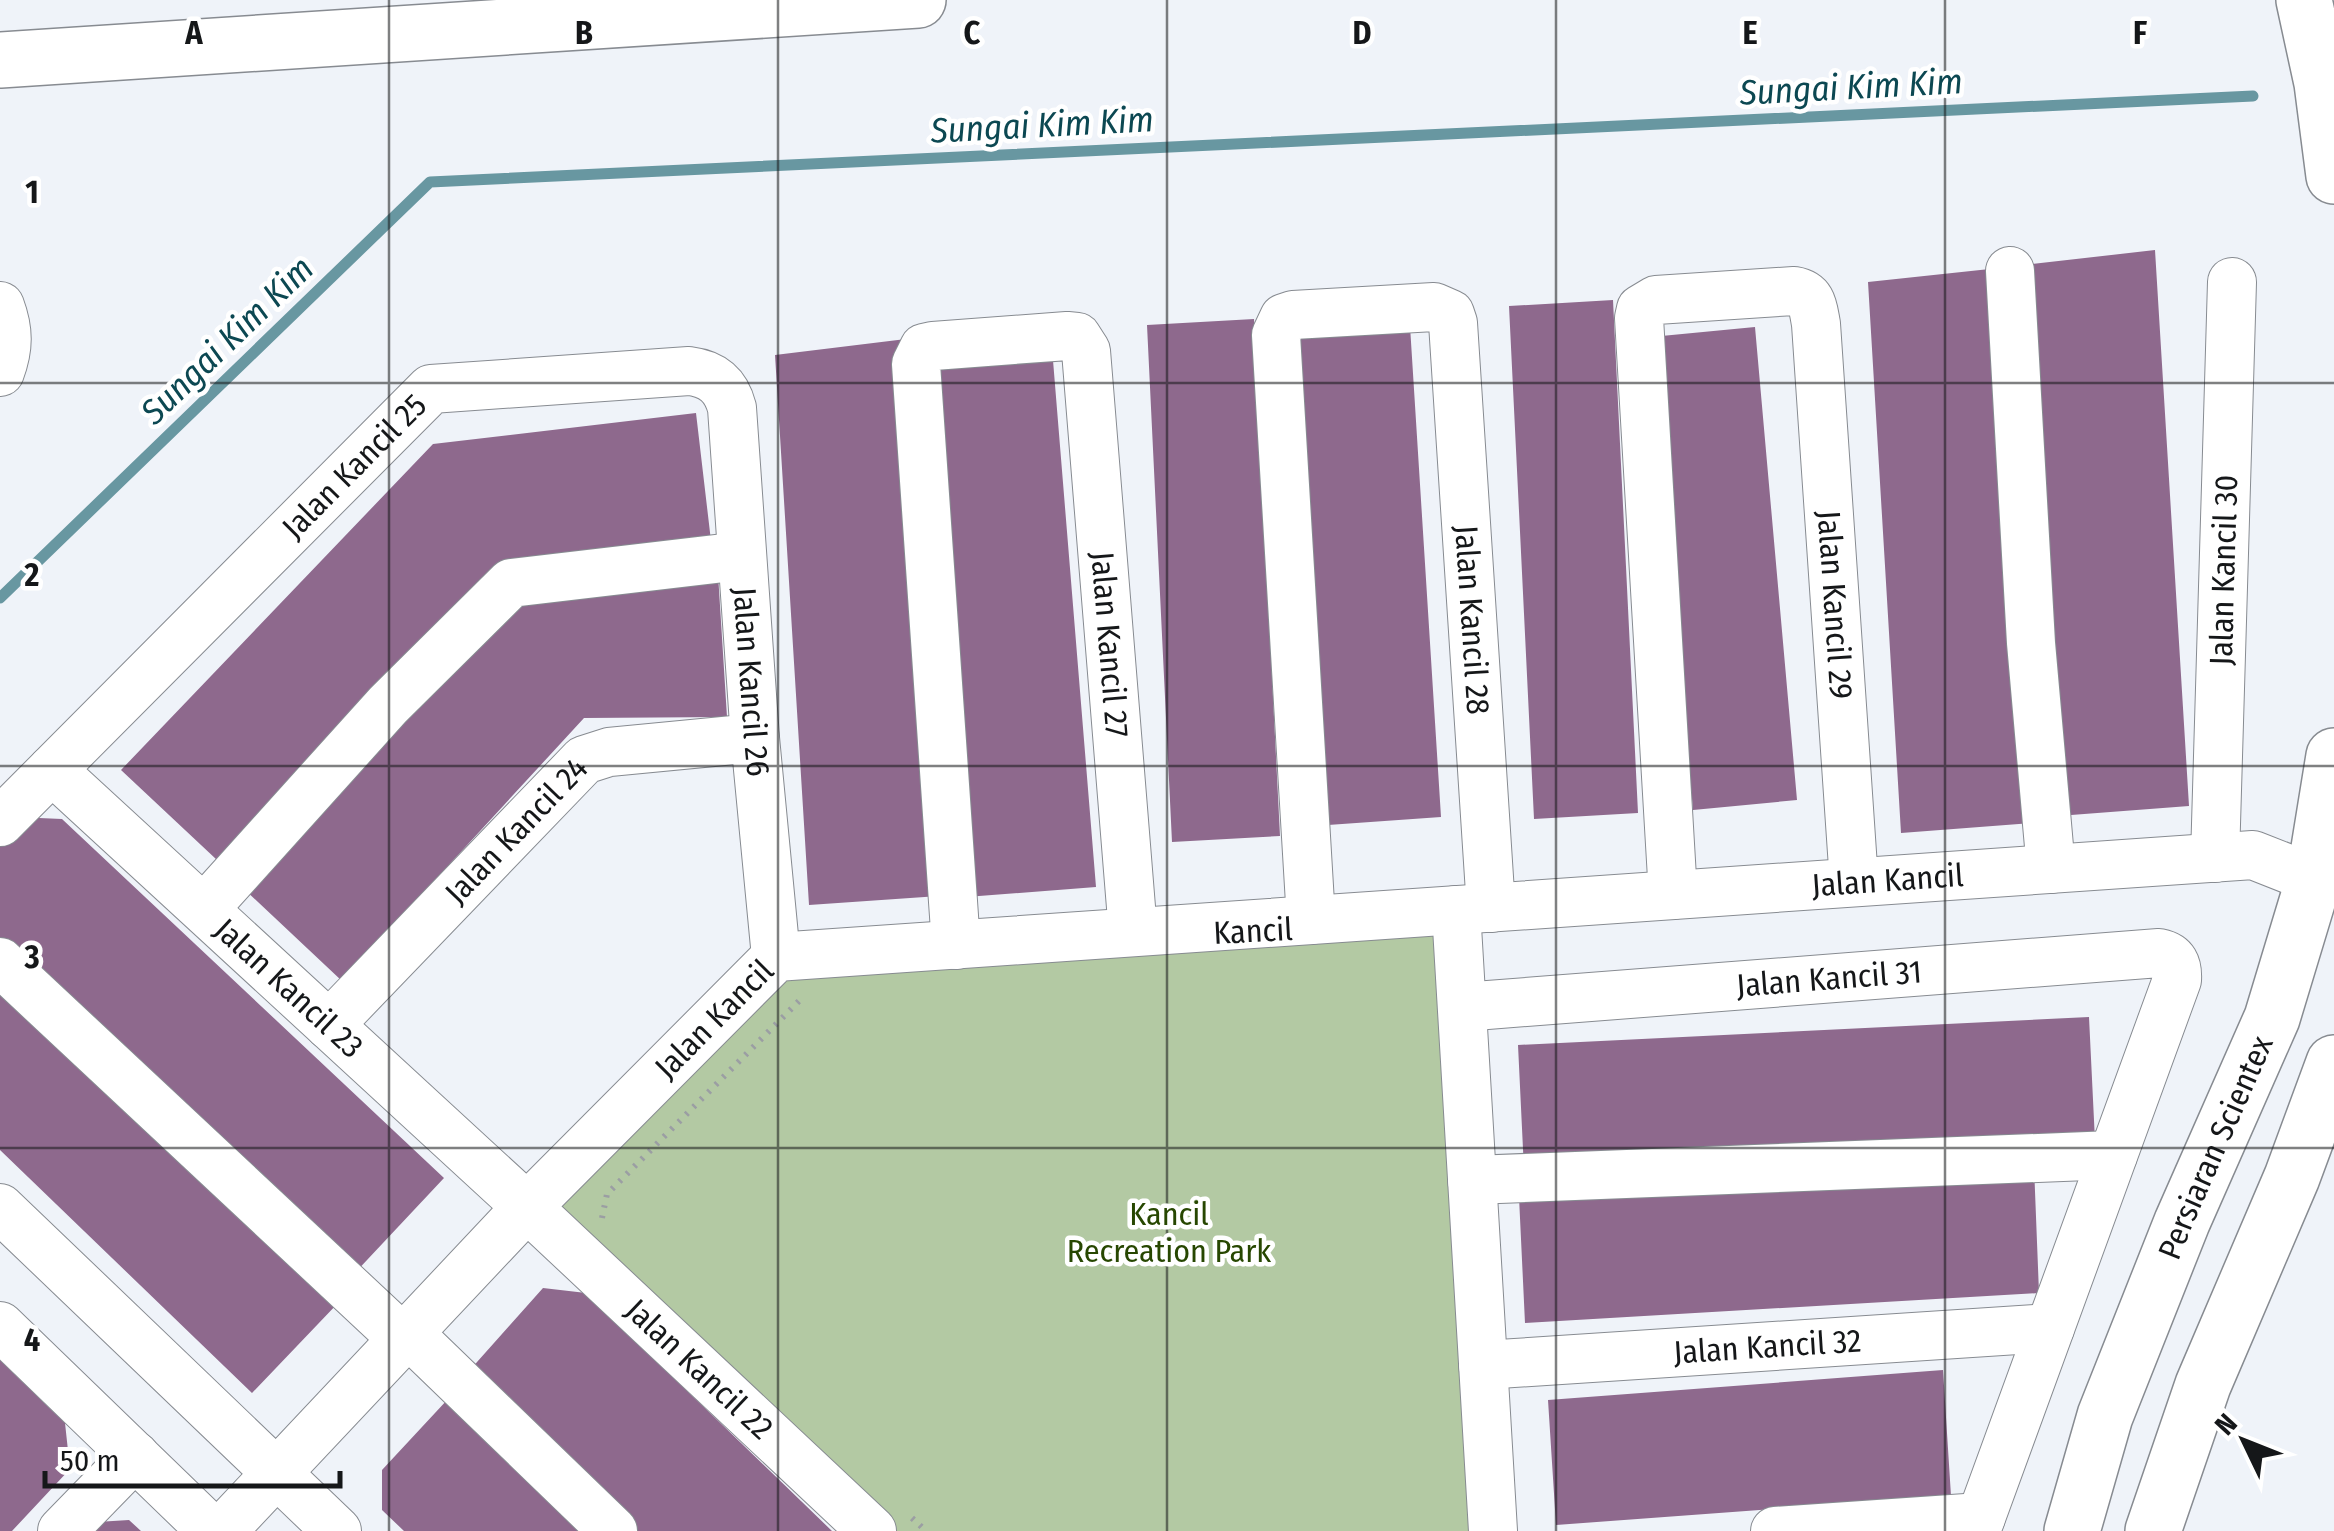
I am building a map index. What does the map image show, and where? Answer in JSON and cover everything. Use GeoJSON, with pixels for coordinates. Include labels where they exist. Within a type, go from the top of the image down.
{"type":"FeatureCollection","features":[{"type":"Feature","properties":{"kind":"main road"},"geometry":{"type":"LineString","coordinates":[[0,60],[918,0]]}},
{"type":"Feature","properties":{"kind":"main road"},"geometry":{"type":"LineString","coordinates":[[2304,0],[2322,83],[2334,176]]}},
{"type":"Feature","properties":{"kind":"main road","name":"Persiaran Scientex"},"geometry":{"type":"LineString","coordinates":[[2072,1531],[2105,1416],[2182,1222],[2272,1018],[2314,879],[2334,756]]}},
{"type":"Feature","properties":{"kind":"main road"},"geometry":{"type":"LineString","coordinates":[[2153,1531],[2203,1385],[2292,1177],[2334,1062]]}},
{"type":"Feature","properties":{"kind":"street"},"geometry":{"type":"LineString","coordinates":[[2010,271],[2031,643],[2051,869]]}},
{"type":"Feature","properties":{"kind":"street","name":"Jalan Kancil 30"},"geometry":{"type":"LineString","coordinates":[[2215,858],[2232,282]]}},
{"type":"Feature","properties":{"kind":"street","name":"Jalan Kancil 29"},"geometry":{"type":"LineString","coordinates":[[1673,895],[1640,338],[1641,310],[1656,300],[1794,291],[1804,292],[1810,298],[1816,324],[1854,882]]}},
{"type":"Feature","properties":{"kind":"street"},"geometry":{"type":"LineString","coordinates":[[0,306],[7,324],[8,348],[0,372]]}},
{"type":"Feature","properties":{"kind":"street","name":"Jalan Kancil 28"},"geometry":{"type":"LineString","coordinates":[[1311,920],[1278,374],[1278,326],[1284,318],[1294,315],[1434,307],[1450,314],[1454,334],[1474,909]]}},
{"type":"Feature","properties":{"kind":"street","name":"Jalan Kancil 27"},"geometry":{"type":"LineString","coordinates":[[956,945],[916,364],[924,348],[933,346],[1068,336],[1084,343],[1086,357],[1133,932]]}},
{"type":"Feature","properties":{"kind":"street","name":"Jalan Kancil 25"},"geometry":{"type":"LineString","coordinates":[[0,822],[431,388],[689,371],[719,382],[732,408]]}},
{"type":"Feature","properties":{"kind":"street","name":"Jalan Kancil 26"},"geometry":{"type":"LineString","coordinates":[[732,408],[755,738],[776,957]]}},
{"type":"Feature","properties":{"kind":"street"},"geometry":{"type":"LineString","coordinates":[[204,909],[388,704],[511,582],[741,556]]}},
{"type":"Feature","properties":{"kind":"street","name":"Jalan Kancil 24"},"geometry":{"type":"LineString","coordinates":[[329,1026],[584,760],[608,752],[755,738]]}},
{"type":"Feature","properties":{"kind":"street","name":"Jalan Kancil 23"},"geometry":{"type":"LineString","coordinates":[[52,770],[527,1207]]}},
{"type":"Feature","properties":{"kind":"street","name":"Jalan Kancil"},"geometry":{"type":"LineString","coordinates":[[222,1531],[527,1207],[776,957],[2253,855],[2314,879]]}},
{"type":"Feature","properties":{"kind":"street"},"geometry":{"type":"LineString","coordinates":[[1474,909],[1462,1007],[1493,1531]]}},
{"type":"Feature","properties":{"kind":"street","name":"Jalan Kancil 31"},"geometry":{"type":"LineString","coordinates":[[1462,1007],[2169,955],[2176,962],[2177,980],[2113,1155]]}},
{"type":"Feature","properties":{"kind":"street"},"geometry":{"type":"LineString","coordinates":[[0,962],[613,1531]]}},
{"type":"Feature","properties":{"kind":"street"},"geometry":{"type":"LineString","coordinates":[[1472,1180],[2113,1155],[1979,1524],[1774,1531]]}},
{"type":"Feature","properties":{"kind":"street","name":"Jalan Kancil 22"},"geometry":{"type":"LineString","coordinates":[[527,1207],[872,1531]]}},
{"type":"Feature","properties":{"kind":"street"},"geometry":{"type":"LineString","coordinates":[[0,1208],[337,1531]]}},
{"type":"Feature","properties":{"kind":"street"},"geometry":{"type":"LineString","coordinates":[[0,1327],[212,1531]]}},
{"type":"Feature","properties":{"kind":"street","name":"Jalan Kancil 32"},"geometry":{"type":"LineString","coordinates":[[1483,1365],[2050,1328]]}},
{"type":"Feature","properties":{"kind":"street"},"geometry":{"type":"LineString","coordinates":[[62,1531],[135,1456]]}},
{"type":"Feature","properties":{"kind":"path"},"geometry":{"type":"LineString","coordinates":[[602,1221],[607,1194],[806,994]]}},
{"type":"Feature","properties":{"kind":"green space","name":"Kancil Recreation Park"},"geometry":{"type":"Polygon","coordinates":[[[1456,903],[1493,1531],[873,1531],[538,1214],[785,971],[1456,903]]]}},
{"type":"Feature","properties":{"kind":"building"},"geometry":{"type":"Polygon","coordinates":[[[2155,250],[2189,806],[2058,816],[2024,265],[2155,250]]]}},
{"type":"Feature","properties":{"kind":"building"},"geometry":{"type":"Polygon","coordinates":[[[1999,268],[2032,823],[1901,833],[1868,282],[1999,268]]]}},
{"type":"Feature","properties":{"kind":"building"},"geometry":{"type":"Polygon","coordinates":[[[1613,300],[1638,813],[1534,819],[1509,306],[1613,300]]]}},
{"type":"Feature","properties":{"kind":"building"},"geometry":{"type":"Polygon","coordinates":[[[1254,319],[1280,836],[1172,842],[1147,325],[1254,319]]]}},
{"type":"Feature","properties":{"kind":"building"},"geometry":{"type":"Polygon","coordinates":[[[1410,326],[1441,817],[1328,825],[1297,334],[1410,326]]]}},
{"type":"Feature","properties":{"kind":"building"},"geometry":{"type":"Polygon","coordinates":[[[1755,327],[1797,800],[1693,810],[1651,337],[1755,327]]]}},
{"type":"Feature","properties":{"kind":"building"},"geometry":{"type":"Polygon","coordinates":[[[906,339],[939,896],[809,905],[775,355],[906,339]]]}},
{"type":"Feature","properties":{"kind":"building"},"geometry":{"type":"Polygon","coordinates":[[[1052,348],[1096,887],[966,897],[921,363],[1052,348]]]}},
{"type":"Feature","properties":{"kind":"building"},"geometry":{"type":"Polygon","coordinates":[[[696,413],[711,541],[505,568],[217,860],[121,770],[433,444],[696,413]]]}},
{"type":"Feature","properties":{"kind":"building"},"geometry":{"type":"Polygon","coordinates":[[[718,574],[727,717],[584,718],[342,981],[243,888],[528,589],[718,574]]]}},
{"type":"Feature","properties":{"kind":"building"},"geometry":{"type":"Polygon","coordinates":[[[16,817],[62,819],[444,1178],[352,1276],[0,945],[0,835],[16,817]]]}},
{"type":"Feature","properties":{"kind":"building"},"geometry":{"type":"Polygon","coordinates":[[[0,977],[339,1302],[252,1393],[0,1150],[0,977]]]}},
{"type":"Feature","properties":{"kind":"building"},"geometry":{"type":"Polygon","coordinates":[[[2089,1017],[2095,1141],[1524,1170],[1518,1045],[2089,1017]]]}},
{"type":"Feature","properties":{"kind":"building"},"geometry":{"type":"Polygon","coordinates":[[[2034,1166],[2039,1293],[1525,1323],[1519,1197],[2034,1166]]]}},
{"type":"Feature","properties":{"kind":"building"},"geometry":{"type":"Polygon","coordinates":[[[543,1288],[586,1293],[832,1531],[633,1531],[469,1371],[543,1288]]]}},
{"type":"Feature","properties":{"kind":"building"},"geometry":{"type":"Polygon","coordinates":[[[0,1360],[65,1423],[70,1469],[12,1531],[0,1531],[0,1360]]]}},
{"type":"Feature","properties":{"kind":"building"},"geometry":{"type":"Polygon","coordinates":[[[1943,1370],[1951,1496],[1556,1525],[1548,1400],[1943,1370]]]}},
{"type":"Feature","properties":{"kind":"building"},"geometry":{"type":"Polygon","coordinates":[[[448,1399],[589,1531],[404,1531],[382,1510],[382,1470],[448,1399]]]}},
{"type":"Feature","properties":{"kind":"building"},"geometry":{"type":"Polygon","coordinates":[[[129,1520],[141,1531],[88,1531],[97,1522],[129,1520]]]}},
{"type":"Feature","properties":{"kind":"waterway","name":"Sungai Kim Kim"},"geometry":{"type":"LineString","coordinates":[[0,598],[430,182],[2253,96]]}}]}
